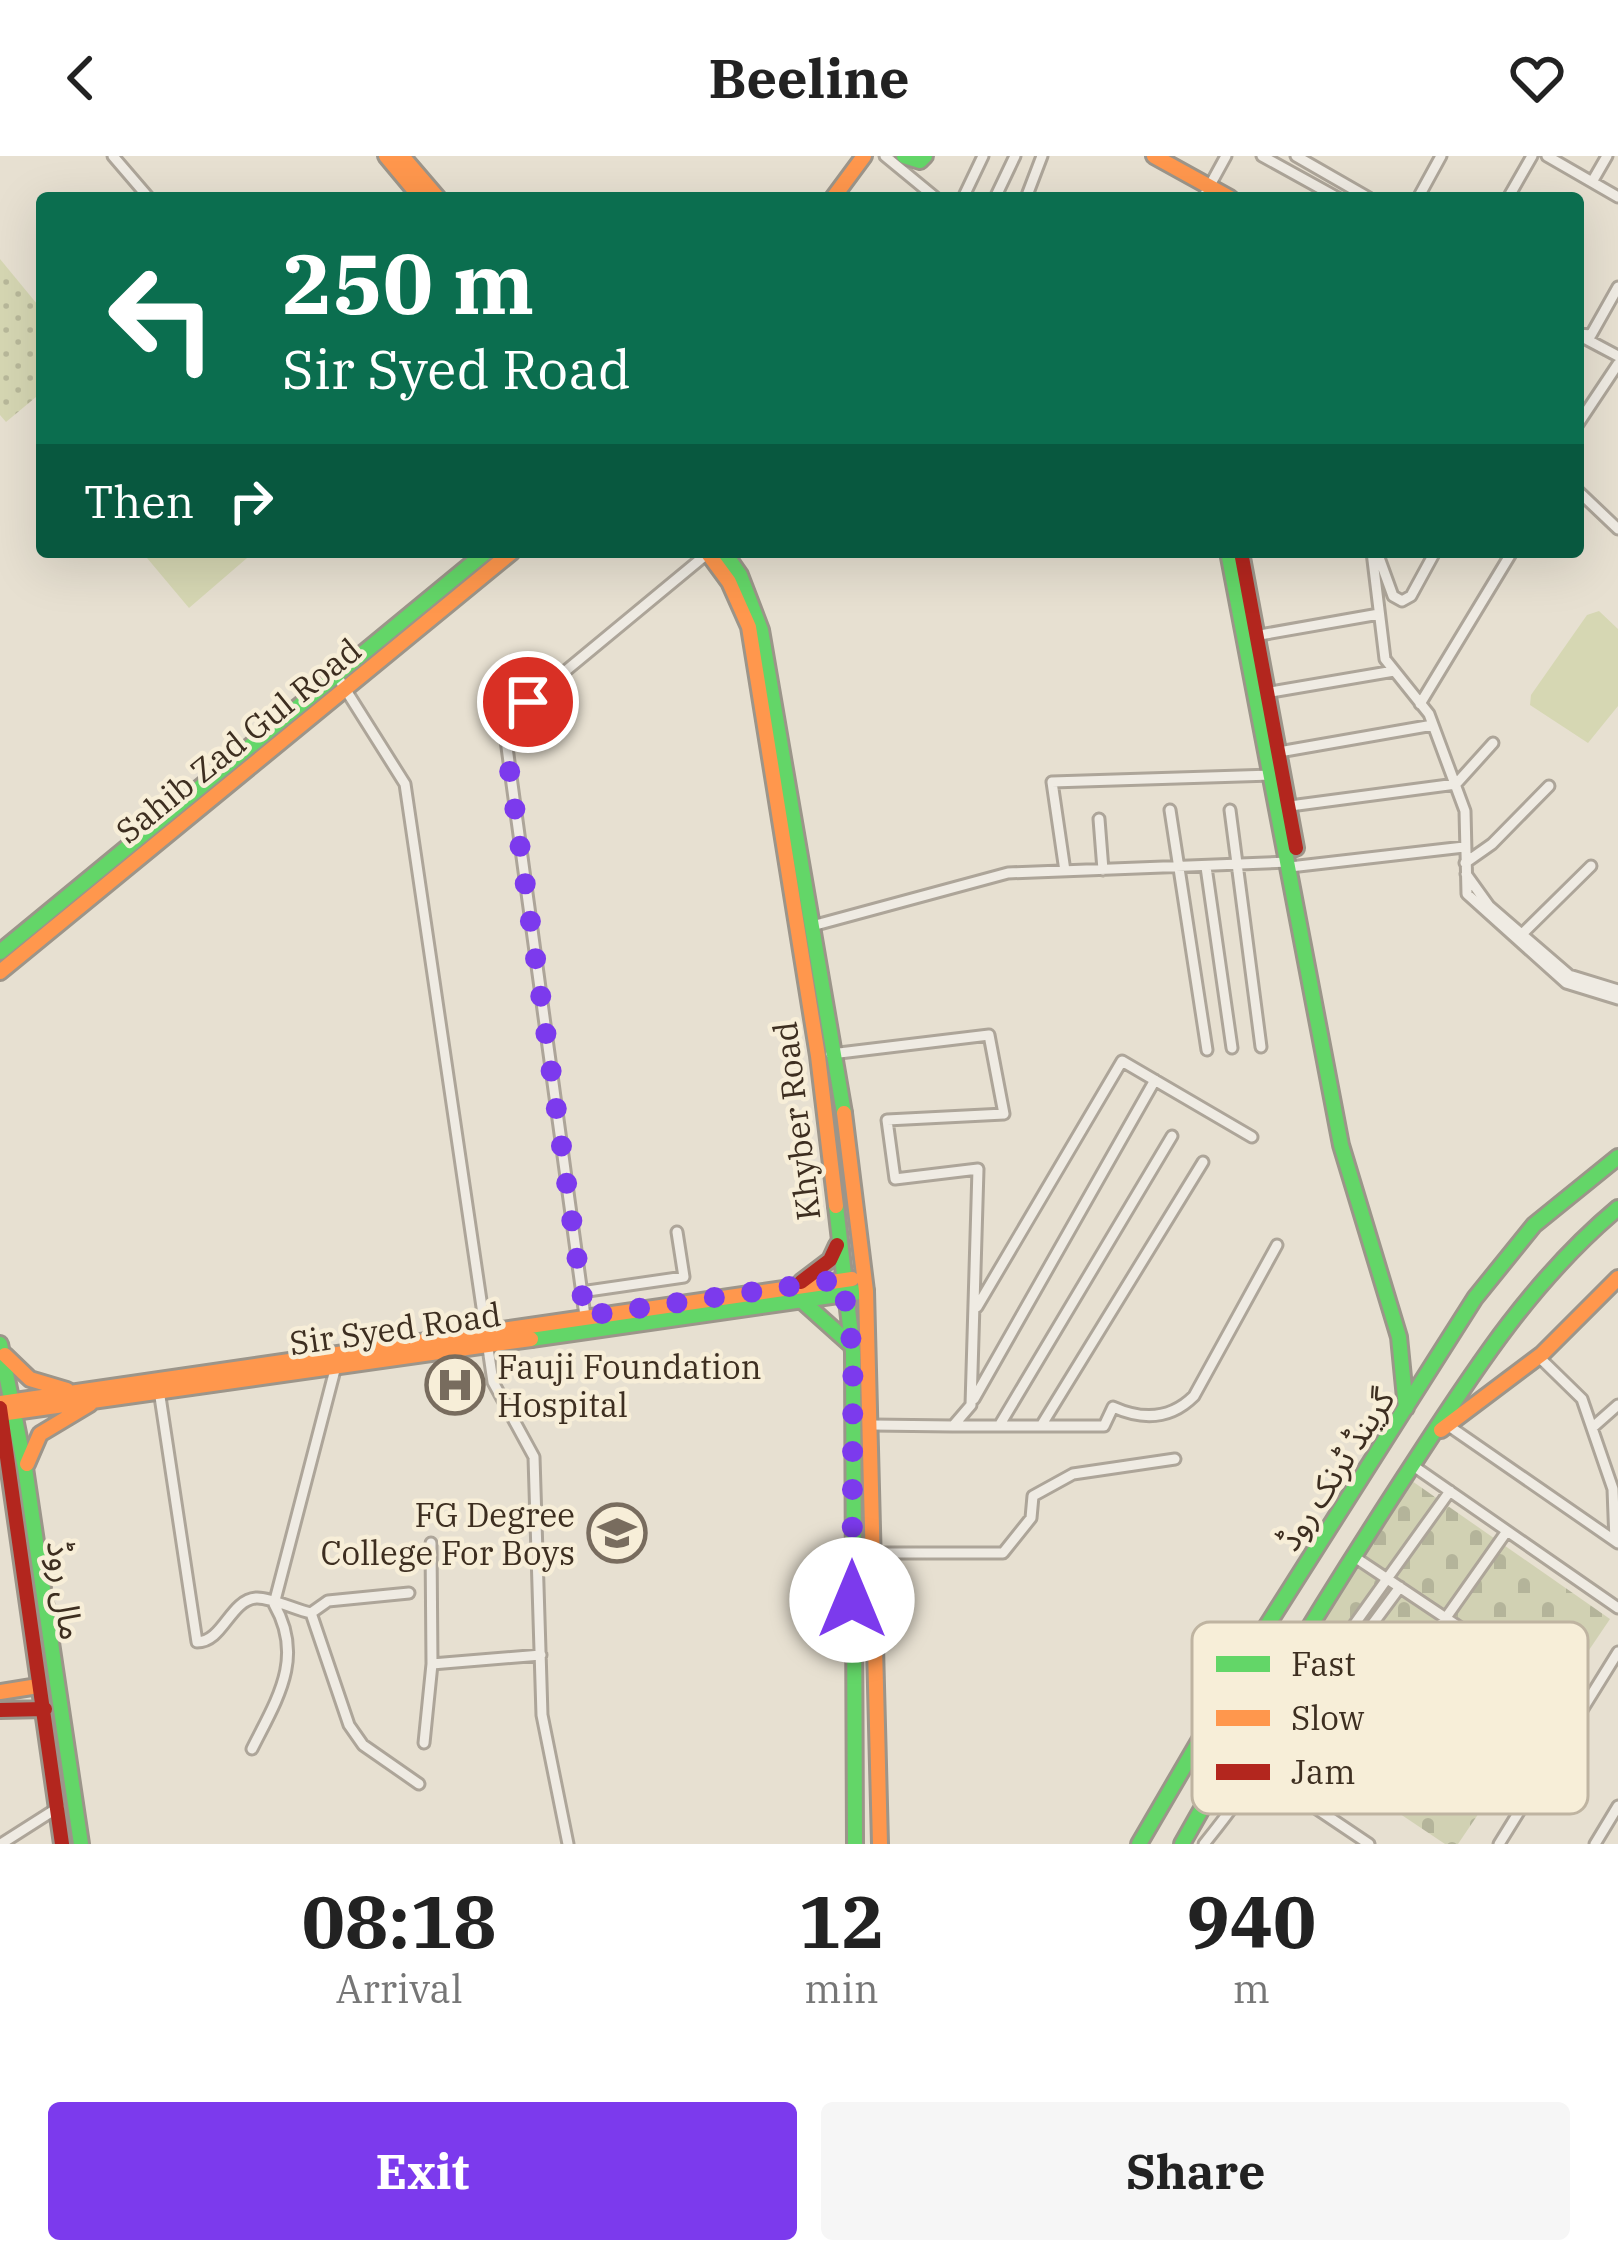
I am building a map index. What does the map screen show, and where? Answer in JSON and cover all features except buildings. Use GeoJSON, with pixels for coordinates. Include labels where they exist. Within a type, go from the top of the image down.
{"type":"FeatureCollection","features":[{"type":"Feature","properties":{"kind":"main road"},"geometry":{"type":"LineString","coordinates":[[386,156],[416,192]]}},
{"type":"Feature","properties":{"kind":"main road"},"geometry":{"type":"LineString","coordinates":[[402,156],[433,192]]}},
{"type":"Feature","properties":{"kind":"main road"},"geometry":{"type":"LineString","coordinates":[[837,192],[864,156]]}},
{"type":"Feature","properties":{"kind":"main road"},"geometry":{"type":"LineString","coordinates":[[904,156],[917,161],[925,156]]}},
{"type":"Feature","properties":{"kind":"main road"},"geometry":{"type":"LineString","coordinates":[[1154,156],[1206,192]]}},
{"type":"Feature","properties":{"kind":"main road","name":"Sahib Zad Gul Road"},"geometry":{"type":"LineString","coordinates":[[0,972],[480,558]]}},
{"type":"Feature","properties":{"kind":"main road","name":"Sahib Zad Gul Road"},"geometry":{"type":"LineString","coordinates":[[0,952],[504,558]]}},
{"type":"Feature","properties":{"kind":"main road","name":"Khyber Road"},"geometry":{"type":"LineString","coordinates":[[708,558],[730,583],[749,627],[818,1056],[853,1352],[855,1844]]}},
{"type":"Feature","properties":{"kind":"main road","name":"Khyber Road"},"geometry":{"type":"LineString","coordinates":[[728,558],[740,574],[761,630],[831,1054],[840,1084],[865,1285],[880,1844]]}},
{"type":"Feature","properties":{"kind":"main road"},"geometry":{"type":"LineString","coordinates":[[1229,558],[1292,868],[1341,1145],[1399,1337],[1400,1398],[1406,1408]]}},
{"type":"Feature","properties":{"kind":"main road"},"geometry":{"type":"LineString","coordinates":[[1242,558],[1290,806],[1292,868]]}},
{"type":"Feature","properties":{"kind":"main road","name":"گرینڈ ٹرنک روڈ"},"geometry":{"type":"LineString","coordinates":[[1269,1622],[1516,1245],[1618,1157]]}},
{"type":"Feature","properties":{"kind":"main road","name":"گرینڈ ٹرنک روڈ"},"geometry":{"type":"LineString","coordinates":[[1310,1622],[1536,1285],[1618,1208]]}},
{"type":"Feature","properties":{"kind":"main road"},"geometry":{"type":"LineString","coordinates":[[795,1292],[830,1260],[837,1244]]}},
{"type":"Feature","properties":{"kind":"main road"},"geometry":{"type":"LineString","coordinates":[[1412,1465],[1446,1424],[1539,1357],[1618,1278]]}},
{"type":"Feature","properties":{"kind":"main road"},"geometry":{"type":"LineString","coordinates":[[795,1292],[865,1285]]}},
{"type":"Feature","properties":{"kind":"main road"},"geometry":{"type":"LineString","coordinates":[[795,1292],[844,1334],[853,1352]]}},
{"type":"Feature","properties":{"kind":"main road","name":"Sir Syed Road"},"geometry":{"type":"LineString","coordinates":[[5,1409],[74,1392],[795,1292]]}},
{"type":"Feature","properties":{"kind":"main road","name":"Sir Syed Road"},"geometry":{"type":"LineString","coordinates":[[5,1409],[336,1364],[585,1316],[795,1292]]}},
{"type":"Feature","properties":{"kind":"main road"},"geometry":{"type":"LineString","coordinates":[[1,1347],[30,1379],[74,1392]]}},
{"type":"Feature","properties":{"kind":"main road","name":"مال روڈ"},"geometry":{"type":"LineString","coordinates":[[1,1347],[38,1686],[62,1844]]}},
{"type":"Feature","properties":{"kind":"main road"},"geometry":{"type":"LineString","coordinates":[[24,1477],[30,1446],[40,1434],[100,1399]]}},
{"type":"Feature","properties":{"kind":"main road","name":"مال روڈ"},"geometry":{"type":"LineString","coordinates":[[5,1409],[24,1477],[57,1721],[81,1844]]}},
{"type":"Feature","properties":{"kind":"main road"},"geometry":{"type":"LineString","coordinates":[[0,1692],[38,1686]]}},
{"type":"Feature","properties":{"kind":"main road"},"geometry":{"type":"LineString","coordinates":[[0,1710],[41,1706],[57,1721]]}},
{"type":"Feature","properties":{"kind":"main road","name":"گرینڈ ٹرنک روڈ"},"geometry":{"type":"LineString","coordinates":[[1139,1844],[1192,1753]]}},
{"type":"Feature","properties":{"kind":"main road","name":"گرینڈ ٹرنک روڈ"},"geometry":{"type":"LineString","coordinates":[[1184,1844],[1201,1814]]}},
{"type":"Feature","properties":{"kind":"street"},"geometry":{"type":"LineString","coordinates":[[112,156],[144,192]]}},
{"type":"Feature","properties":{"kind":"street"},"geometry":{"type":"LineString","coordinates":[[885,156],[929,192]]}},
{"type":"Feature","properties":{"kind":"street"},"geometry":{"type":"LineString","coordinates":[[966,192],[983,156]]}},
{"type":"Feature","properties":{"kind":"street"},"geometry":{"type":"LineString","coordinates":[[998,192],[1015,156]]}},
{"type":"Feature","properties":{"kind":"street"},"geometry":{"type":"LineString","coordinates":[[1028,192],[1042,156]]}},
{"type":"Feature","properties":{"kind":"street"},"geometry":{"type":"LineString","coordinates":[[1206,192],[1226,156]]}},
{"type":"Feature","properties":{"kind":"street"},"geometry":{"type":"LineString","coordinates":[[1262,156],[1327,192]]}},
{"type":"Feature","properties":{"kind":"street"},"geometry":{"type":"LineString","coordinates":[[1296,156],[1359,192]]}},
{"type":"Feature","properties":{"kind":"street"},"geometry":{"type":"LineString","coordinates":[[1421,156],[1439,160],[1421,192]]}},
{"type":"Feature","properties":{"kind":"street"},"geometry":{"type":"LineString","coordinates":[[1511,192],[1532,156]]}},
{"type":"Feature","properties":{"kind":"street"},"geometry":{"type":"LineString","coordinates":[[1547,156],[1618,197]]}},
{"type":"Feature","properties":{"kind":"street"},"geometry":{"type":"LineString","coordinates":[[1592,182],[1607,156]]}},
{"type":"Feature","properties":{"kind":"street"},"geometry":{"type":"LineString","coordinates":[[1584,332],[1618,286]]}},
{"type":"Feature","properties":{"kind":"street"},"geometry":{"type":"LineString","coordinates":[[1584,338],[1618,360],[1584,414]]}},
{"type":"Feature","properties":{"kind":"street"},"geometry":{"type":"LineString","coordinates":[[1584,497],[1618,529]]}},
{"type":"Feature","properties":{"kind":"street"},"geometry":{"type":"LineString","coordinates":[[585,1316],[506,740],[528,702],[701,558]]}},
{"type":"Feature","properties":{"kind":"street"},"geometry":{"type":"LineString","coordinates":[[1374,558],[1384,659],[1433,725],[1465,811],[1463,884],[1473,901],[1569,975],[1618,990]]}},
{"type":"Feature","properties":{"kind":"street"},"geometry":{"type":"LineString","coordinates":[[1377,558],[1394,596],[1402,601],[1431,558]]}},
{"type":"Feature","properties":{"kind":"street"},"geometry":{"type":"LineString","coordinates":[[1420,704],[1507,558]]}},
{"type":"Feature","properties":{"kind":"street"},"geometry":{"type":"LineString","coordinates":[[1260,635],[1379,614]]}},
{"type":"Feature","properties":{"kind":"street"},"geometry":{"type":"LineString","coordinates":[[1271,692],[1394,671]]}},
{"type":"Feature","properties":{"kind":"street"},"geometry":{"type":"LineString","coordinates":[[341,681],[405,784],[490,1335],[493,1382],[534,1457],[542,1715],[568,1844]]}},
{"type":"Feature","properties":{"kind":"street"},"geometry":{"type":"LineString","coordinates":[[1280,752],[1433,725]]}},
{"type":"Feature","properties":{"kind":"street"},"geometry":{"type":"LineString","coordinates":[[1290,806],[1456,784],[1493,743]]}},
{"type":"Feature","properties":{"kind":"street"},"geometry":{"type":"LineString","coordinates":[[1065,871],[1052,782],[1273,776]]}},
{"type":"Feature","properties":{"kind":"street"},"geometry":{"type":"LineString","coordinates":[[1464,866],[1549,786]]}},
{"type":"Feature","properties":{"kind":"street"},"geometry":{"type":"LineString","coordinates":[[1170,810],[1207,1050]]}},
{"type":"Feature","properties":{"kind":"street"},"geometry":{"type":"LineString","coordinates":[[1230,810],[1261,1047]]}},
{"type":"Feature","properties":{"kind":"street"},"geometry":{"type":"LineString","coordinates":[[1100,819],[1103,870]]}},
{"type":"Feature","properties":{"kind":"street"},"geometry":{"type":"LineString","coordinates":[[812,926],[1008,873],[1292,868],[1465,847]]}},
{"type":"Feature","properties":{"kind":"street"},"geometry":{"type":"LineString","coordinates":[[1520,937],[1591,866]]}},
{"type":"Feature","properties":{"kind":"street"},"geometry":{"type":"LineString","coordinates":[[1205,867],[1232,1048]]}},
{"type":"Feature","properties":{"kind":"street"},"geometry":{"type":"LineString","coordinates":[[1520,937],[1566,983],[1618,999]]}},
{"type":"Feature","properties":{"kind":"street"},"geometry":{"type":"LineString","coordinates":[[831,1054],[988,1035],[1004,1114],[887,1120],[895,1179],[979,1169],[971,1405]]}},
{"type":"Feature","properties":{"kind":"street"},"geometry":{"type":"LineString","coordinates":[[974,1312],[1121,1061],[1252,1137]]}},
{"type":"Feature","properties":{"kind":"street"},"geometry":{"type":"LineString","coordinates":[[953,1426],[971,1405],[1155,1081]]}},
{"type":"Feature","properties":{"kind":"street"},"geometry":{"type":"LineString","coordinates":[[999,1426],[1172,1136]]}},
{"type":"Feature","properties":{"kind":"street"},"geometry":{"type":"LineString","coordinates":[[1041,1426],[1203,1162]]}},
{"type":"Feature","properties":{"kind":"street"},"geometry":{"type":"LineString","coordinates":[[581,1292],[684,1277],[677,1232]]}},
{"type":"Feature","properties":{"kind":"street"},"geometry":{"type":"LineString","coordinates":[[872,1425],[1103,1426],[1113,1407],[1140,1419],[1180,1409],[1194,1396],[1277,1245]]}},
{"type":"Feature","properties":{"kind":"street"},"geometry":{"type":"LineString","coordinates":[[1539,1357],[1582,1399],[1613,1490],[1617,1542]]}},
{"type":"Feature","properties":{"kind":"street"},"geometry":{"type":"LineString","coordinates":[[251,1748],[288,1676],[286,1624],[274,1604],[336,1364]]}},
{"type":"Feature","properties":{"kind":"street"},"geometry":{"type":"LineString","coordinates":[[159,1390],[195,1639],[200,1644],[212,1639],[249,1600],[259,1597],[311,1613],[328,1601],[409,1593]]}},
{"type":"Feature","properties":{"kind":"street"},"geometry":{"type":"LineString","coordinates":[[1593,1427],[1618,1406]]}},
{"type":"Feature","properties":{"kind":"street"},"geometry":{"type":"LineString","coordinates":[[1446,1424],[1617,1542]]}},
{"type":"Feature","properties":{"kind":"street"},"geometry":{"type":"LineString","coordinates":[[874,1553],[1003,1553],[1030,1518],[1033,1496],[1072,1474],[1175,1459]]}},
{"type":"Feature","properties":{"kind":"street"},"geometry":{"type":"LineString","coordinates":[[1412,1465],[1618,1608]]}},
{"type":"Feature","properties":{"kind":"street"},"geometry":{"type":"LineString","coordinates":[[1356,1622],[1450,1491]]}},
{"type":"Feature","properties":{"kind":"street"},"geometry":{"type":"LineString","coordinates":[[1443,1622],[1507,1531]]}},
{"type":"Feature","properties":{"kind":"street"},"geometry":{"type":"LineString","coordinates":[[424,1743],[432,1664],[430,1543]]}},
{"type":"Feature","properties":{"kind":"street"},"geometry":{"type":"LineString","coordinates":[[1353,1556],[1452,1622]]}},
{"type":"Feature","properties":{"kind":"street"},"geometry":{"type":"LineString","coordinates":[[1375,1622],[1400,1587]]}},
{"type":"Feature","properties":{"kind":"street"},"geometry":{"type":"LineString","coordinates":[[311,1613],[349,1725],[363,1745],[419,1784]]}},
{"type":"Feature","properties":{"kind":"street"},"geometry":{"type":"LineString","coordinates":[[1588,1700],[1618,1652]]}},
{"type":"Feature","properties":{"kind":"street"},"geometry":{"type":"LineString","coordinates":[[432,1664],[541,1655]]}},
{"type":"Feature","properties":{"kind":"street"},"geometry":{"type":"LineString","coordinates":[[1595,1844],[1618,1806]]}},
{"type":"Feature","properties":{"kind":"street"},"geometry":{"type":"LineString","coordinates":[[1,1844],[58,1807]]}},
{"type":"Feature","properties":{"kind":"street"},"geometry":{"type":"LineString","coordinates":[[1204,1844],[1226,1814]]}},
{"type":"Feature","properties":{"kind":"street"},"geometry":{"type":"LineString","coordinates":[[1324,1814],[1369,1844]]}},
{"type":"Feature","properties":{"kind":"street"},"geometry":{"type":"LineString","coordinates":[[1499,1844],[1518,1814]]}},
{"type":"Feature","properties":{"kind":"green space"},"geometry":{"type":"Polygon","coordinates":[[[0,259],[36,303],[36,397],[6,422],[0,415],[0,259]]]}},
{"type":"Feature","properties":{"kind":"green space"},"geometry":{"type":"Polygon","coordinates":[[[147,558],[247,558],[189,608],[147,558]]]}},
{"type":"Feature","properties":{"kind":"green space"},"geometry":{"type":"Polygon","coordinates":[[[1599,611],[1618,629],[1618,706],[1588,743],[1530,705],[1531,695],[1587,615],[1599,611]]]}},
{"type":"Feature","properties":{"kind":"green space"},"geometry":{"type":"Polygon","coordinates":[[[1412,1481],[1610,1619],[1588,1652],[1588,1622],[1314,1622],[1412,1481]]]}},
{"type":"Feature","properties":{"kind":"green space"},"geometry":{"type":"Polygon","coordinates":[[[1400,1814],[1478,1814],[1458,1844],[1445,1844],[1400,1814]]]}},
{"type":"Feature","properties":{"kind":"traffic: fast"},"geometry":{"type":"LineString","coordinates":[[904,156],[920,161],[925,156]]}},
{"type":"Feature","properties":{"kind":"traffic: fast"},"geometry":{"type":"LineString","coordinates":[[0,952],[479,558]]}},
{"type":"Feature","properties":{"kind":"traffic: fast"},"geometry":{"type":"LineString","coordinates":[[728,558],[740,575],[761,630],[844,1113]]}},
{"type":"Feature","properties":{"kind":"traffic: fast"},"geometry":{"type":"LineString","coordinates":[[1229,558],[1341,1145],[1399,1337],[1406,1408]]}},
{"type":"Feature","properties":{"kind":"traffic: fast"},"geometry":{"type":"LineString","coordinates":[[1269,1622],[1475,1298],[1534,1225],[1618,1157]]}},
{"type":"Feature","properties":{"kind":"traffic: fast"},"geometry":{"type":"LineString","coordinates":[[836,1206],[853,1352],[855,1844]]}},
{"type":"Feature","properties":{"kind":"traffic: fast"},"geometry":{"type":"LineString","coordinates":[[1313,1622],[1476,1370],[1555,1268],[1618,1208]]}},
{"type":"Feature","properties":{"kind":"traffic: fast"},"geometry":{"type":"LineString","coordinates":[[531,1339],[866,1291]]}},
{"type":"Feature","properties":{"kind":"traffic: fast"},"geometry":{"type":"LineString","coordinates":[[801,1300],[849,1343]]}},
{"type":"Feature","properties":{"kind":"traffic: fast"},"geometry":{"type":"LineString","coordinates":[[0,1344],[25,1468],[81,1844]]}},
{"type":"Feature","properties":{"kind":"traffic: fast"},"geometry":{"type":"LineString","coordinates":[[1139,1844],[1192,1753]]}},
{"type":"Feature","properties":{"kind":"traffic: fast"},"geometry":{"type":"LineString","coordinates":[[1182,1844],[1199,1814]]}},
{"type":"Feature","properties":{"kind":"traffic: slow"},"geometry":{"type":"LineString","coordinates":[[386,156],[416,192]]}},
{"type":"Feature","properties":{"kind":"traffic: slow"},"geometry":{"type":"LineString","coordinates":[[402,156],[433,192]]}},
{"type":"Feature","properties":{"kind":"traffic: slow"},"geometry":{"type":"LineString","coordinates":[[837,192],[864,156]]}},
{"type":"Feature","properties":{"kind":"traffic: slow"},"geometry":{"type":"LineString","coordinates":[[1154,156],[1219,192]]}},
{"type":"Feature","properties":{"kind":"traffic: slow"},"geometry":{"type":"LineString","coordinates":[[0,972],[505,558]]}},
{"type":"Feature","properties":{"kind":"traffic: slow"},"geometry":{"type":"LineString","coordinates":[[711,558],[729,582],[749,627],[818,1056],[836,1206]]}},
{"type":"Feature","properties":{"kind":"traffic: slow"},"geometry":{"type":"LineString","coordinates":[[844,1113],[866,1291],[880,1844]]}},
{"type":"Feature","properties":{"kind":"traffic: slow"},"geometry":{"type":"LineString","coordinates":[[1441,1430],[1542,1354],[1618,1278]]}},
{"type":"Feature","properties":{"kind":"traffic: slow"},"geometry":{"type":"LineString","coordinates":[[0,1403],[852,1279]]}},
{"type":"Feature","properties":{"kind":"traffic: slow"},"geometry":{"type":"LineString","coordinates":[[0,1414],[531,1339]]}},
{"type":"Feature","properties":{"kind":"traffic: slow"},"geometry":{"type":"LineString","coordinates":[[5,1355],[30,1379],[67,1390]]}},
{"type":"Feature","properties":{"kind":"traffic: slow"},"geometry":{"type":"LineString","coordinates":[[27,1464],[40,1434],[90,1404]]}},
{"type":"Feature","properties":{"kind":"traffic: slow"},"geometry":{"type":"LineString","coordinates":[[0,1692],[38,1686]]}},
{"type":"Feature","properties":{"kind":"traffic: jam"},"geometry":{"type":"LineString","coordinates":[[1242,558],[1296,848]]}},
{"type":"Feature","properties":{"kind":"traffic: jam"},"geometry":{"type":"LineString","coordinates":[[801,1282],[830,1260],[837,1245]]}},
{"type":"Feature","properties":{"kind":"traffic: jam"},"geometry":{"type":"LineString","coordinates":[[0,1408],[62,1844]]}},
{"type":"Feature","properties":{"kind":"traffic: jam"},"geometry":{"type":"LineString","coordinates":[[0,1710],[45,1709]]}},
{"type":"Feature","properties":{"kind":"place","name":"Fauji Foundation Hospital"},"geometry":{"type":"Point","coordinates":[455,1385]}},
{"type":"Feature","properties":{"kind":"place","name":"FG Degree College For Boys"},"geometry":{"type":"Point","coordinates":[617,1533]}},
{"type":"Feature","properties":{"kind":"route"},"geometry":{"type":"LineString","coordinates":[[528,702],[506,740],[507,752],[585,1316],[842,1279],[853,1352],[852,1600]]}}]}
